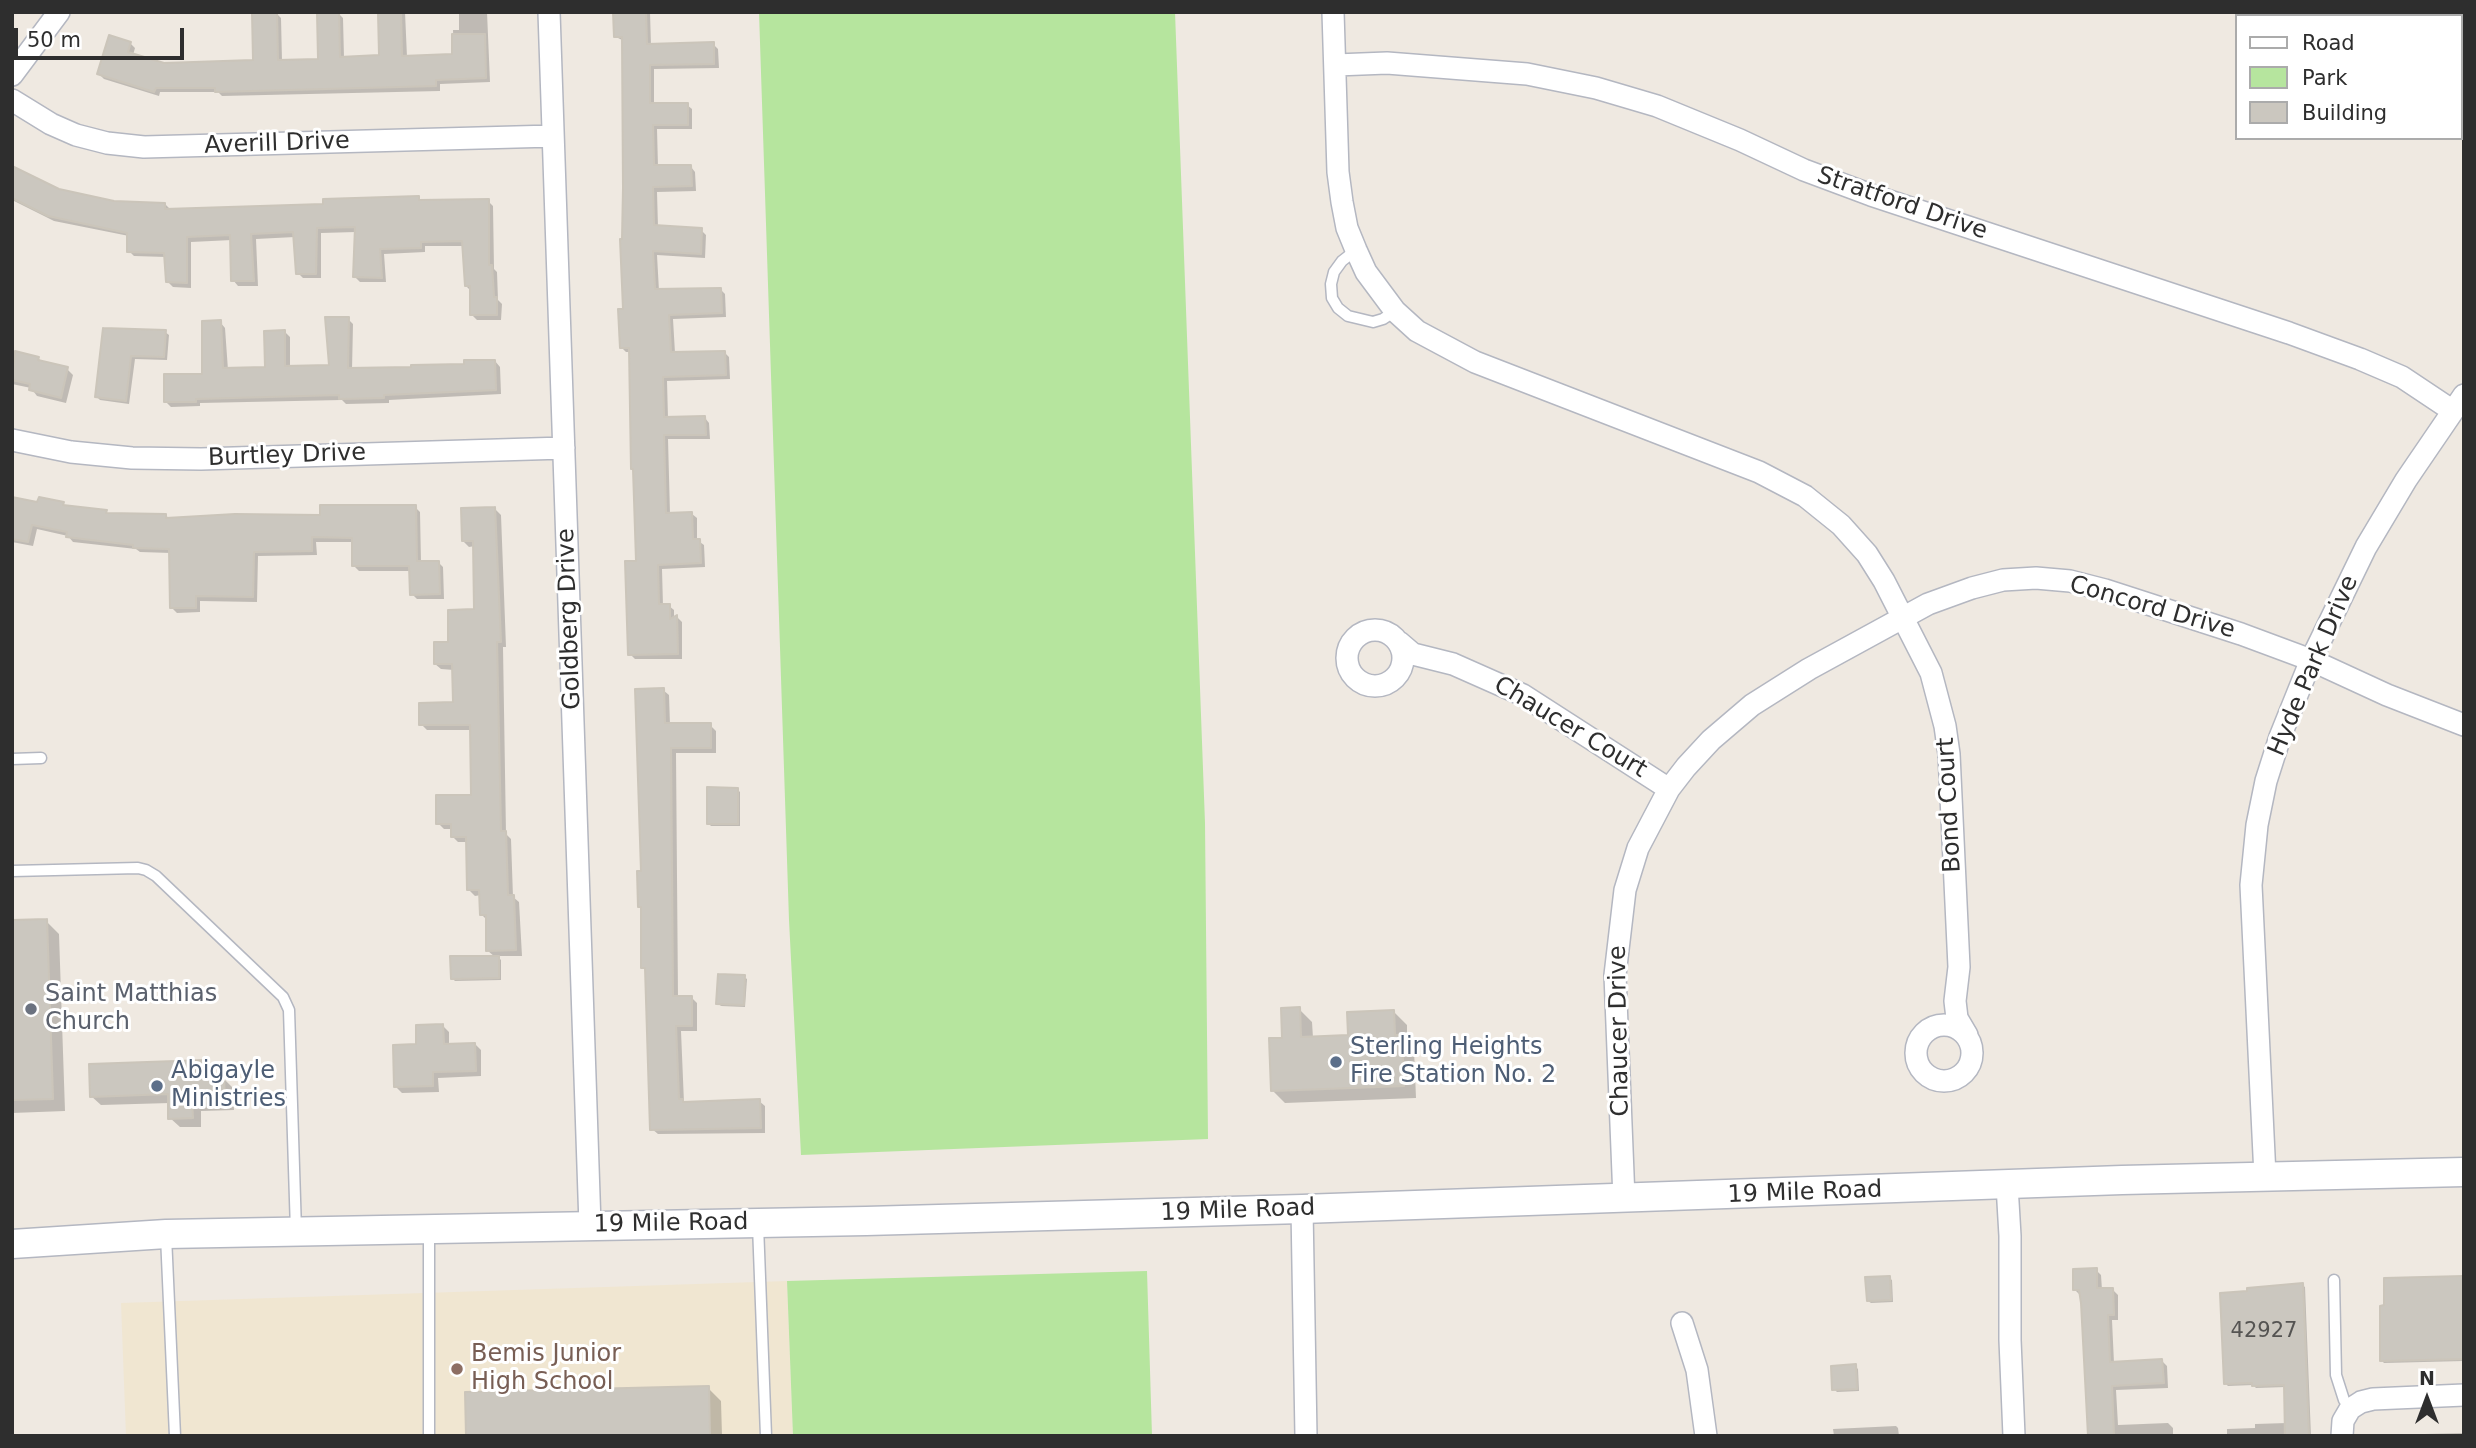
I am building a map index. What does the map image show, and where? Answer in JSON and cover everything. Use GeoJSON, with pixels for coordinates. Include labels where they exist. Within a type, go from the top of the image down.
{"type":"FeatureCollection","features":[{"type":"Feature","properties":{"kind":"street"},"geometry":{"type":"LineString","coordinates":[[12,75],[59,12]]}},
{"type":"Feature","properties":{"kind":"street","name":"Goldberg Drive"},"geometry":{"type":"LineString","coordinates":[[549,12],[590,1225]]}},
{"type":"Feature","properties":{"kind":"street"},"geometry":{"type":"LineString","coordinates":[[1333,12],[1338,172],[1347,228],[1366,272],[1395,311],[1417,331],[1475,362],[1759,472],[1805,496],[1841,525],[1867,554],[1904,617]]}},
{"type":"Feature","properties":{"kind":"street","name":"Stratford Drive"},"geometry":{"type":"LineString","coordinates":[[1336,65],[1426,65],[1527,74],[1657,106],[1804,170],[1871,195],[2289,333],[2360,359],[2459,403]]}},
{"type":"Feature","properties":{"kind":"street","name":"Averill Drive"},"geometry":{"type":"LineString","coordinates":[[12,100],[51,124],[76,135],[107,143],[144,147],[553,136]]}},
{"type":"Feature","properties":{"kind":"street","name":"Hyde Park Drive"},"geometry":{"type":"LineString","coordinates":[[2265,1176],[2251,885],[2257,825],[2266,781],[2280,737],[2311,660],[2385,513],[2459,403]]}},
{"type":"Feature","properties":{"kind":"street","name":"Burtley Drive"},"geometry":{"type":"LineString","coordinates":[[12,440],[71,452],[132,458],[201,459],[564,448]]}},
{"type":"Feature","properties":{"kind":"street","name":"Concord Drive"},"geometry":{"type":"LineString","coordinates":[[1904,617],[1928,604],[2003,580],[2036,578],[2070,581],[2241,634],[2311,660],[2387,695],[2464,725]]}},
{"type":"Feature","properties":{"kind":"street","name":"Chaucer Drive"},"geometry":{"type":"LineString","coordinates":[[1624,1199],[1615,975],[1617,939],[1625,890],[1638,848],[1669,789],[1685,767],[1711,740],[1752,705],[1809,669],[1904,617]]}},
{"type":"Feature","properties":{"kind":"street","name":"Bond Court"},"geometry":{"type":"LineString","coordinates":[[1904,617],[1931,673],[1940,701],[1947,740],[1958,967],[1955,1001],[1957,1018],[1967,1035],[1972,1053],[1966,1071],[1949,1080],[1940,1080],[1923,1072],[1916,1056],[1919,1038],[1946,1015],[1955,1001]]}},
{"type":"Feature","properties":{"kind":"street","name":"Chaucer Court"},"geometry":{"type":"LineString","coordinates":[[1428,659],[1412,665],[1389,683],[1370,686],[1354,677],[1347,659],[1352,642],[1367,631],[1385,631],[1413,654],[1453,664],[1523,695],[1669,789]]}},
{"type":"Feature","properties":{"kind":"street"},"geometry":{"type":"LineString","coordinates":[[1397,677],[1404,659],[1399,642]]}},
{"type":"Feature","properties":{"kind":"street"},"geometry":{"type":"LineString","coordinates":[[1933,1026],[1941,1024],[1959,1028],[1967,1035]]}},
{"type":"Feature","properties":{"kind":"street","name":"19 Mile Road"},"geometry":{"type":"LineString","coordinates":[[12,1244],[166,1234],[1302,1209],[2265,1176],[2464,1172]]}},
{"type":"Feature","properties":{"kind":"street"},"geometry":{"type":"LineString","coordinates":[[2007,1185],[2014,1436]]}},
{"type":"Feature","properties":{"kind":"street"},"geometry":{"type":"LineString","coordinates":[[1302,1209],[1306,1436]]}},
{"type":"Feature","properties":{"kind":"street"},"geometry":{"type":"LineString","coordinates":[[1682,1323],[1697,1370],[1706,1436]]}},
{"type":"Feature","properties":{"kind":"street"},"geometry":{"type":"LineString","coordinates":[[2342,1436],[2343,1421],[2350,1409],[2361,1402],[2373,1399],[2464,1395]]}},
{"type":"Feature","properties":{"kind":"lane"},"geometry":{"type":"LineString","coordinates":[[1356,250],[1342,261],[1334,272],[1332,298],[1338,308],[1348,316],[1373,321],[1383,319],[1395,311]]}},
{"type":"Feature","properties":{"kind":"lane"},"geometry":{"type":"LineString","coordinates":[[12,759],[41,758]]}},
{"type":"Feature","properties":{"kind":"lane"},"geometry":{"type":"LineString","coordinates":[[12,871],[146,870],[156,876],[283,997],[289,1010],[296,1232]]}},
{"type":"Feature","properties":{"kind":"lane"},"geometry":{"type":"LineString","coordinates":[[758,1222],[766,1436]]}},
{"type":"Feature","properties":{"kind":"lane"},"geometry":{"type":"LineString","coordinates":[[429,1229],[429,1436]]}},
{"type":"Feature","properties":{"kind":"lane"},"geometry":{"type":"LineString","coordinates":[[166,1234],[175,1436]]}},
{"type":"Feature","properties":{"kind":"lane"},"geometry":{"type":"LineString","coordinates":[[2333,1280],[2336,1375],[2344,1400],[2350,1409]]}},
{"type":"Feature","properties":{"kind":"shaded area","name":"Bemis Junior High School"},"geometry":{"type":"Polygon","coordinates":[[[787,1281],[793,1436],[126,1436],[121,1303],[787,1281]]]}},
{"type":"Feature","properties":{"kind":"green space"},"geometry":{"type":"Polygon","coordinates":[[[759,12],[1175,12],[1205,823],[1208,1139],[801,1155],[789,920],[759,12]]]}},
{"type":"Feature","properties":{"kind":"green space"},"geometry":{"type":"Polygon","coordinates":[[[1147,1271],[1152,1436],[793,1436],[787,1281],[1147,1271]]]}},
{"type":"Feature","properties":{"kind":"building"},"geometry":{"type":"Polygon","coordinates":[[[252,12],[277,12],[278,60],[318,59],[317,12],[339,12],[340,57],[379,55],[378,12],[401,12],[402,56],[452,54],[452,34],[485,34],[486,78],[436,80],[436,86],[215,92],[215,88],[156,88],[154,92],[97,74],[109,35],[131,42],[128,52],[164,63],[253,60],[252,12]]]}},
{"type":"Feature","properties":{"kind":"building"},"geometry":{"type":"Polygon","coordinates":[[[613,12],[646,12],[647,44],[714,42],[714,64],[650,65],[650,103],[688,103],[688,125],[653,125],[654,165],[691,165],[692,186],[653,187],[654,225],[702,228],[701,254],[653,251],[655,289],[721,288],[722,313],[669,315],[671,352],[725,351],[726,375],[663,377],[664,417],[705,416],[706,435],[664,435],[666,513],[692,512],[693,539],[700,539],[701,563],[658,565],[659,604],[670,604],[670,619],[677,615],[678,654],[628,655],[625,561],[636,561],[629,348],[620,348],[618,309],[623,309],[620,239],[623,188],[622,37],[614,37],[613,12]]]}},
{"type":"Feature","properties":{"kind":"building"},"geometry":{"type":"Polygon","coordinates":[[[12,166],[59,189],[114,201],[165,203],[165,209],[323,204],[323,199],[419,196],[419,200],[489,199],[489,265],[492,265],[497,315],[470,315],[470,286],[465,286],[462,241],[421,242],[421,248],[380,249],[382,278],[353,277],[355,227],[317,228],[316,274],[296,274],[293,232],[251,234],[254,281],[231,281],[230,235],[187,237],[187,283],[166,282],[164,253],[127,252],[127,233],[48,216],[12,198],[12,166]]]}},
{"type":"Feature","properties":{"kind":"building"},"geometry":{"type":"Polygon","coordinates":[[[325,317],[349,317],[348,368],[411,367],[464,364],[464,360],[495,360],[496,390],[384,395],[384,398],[339,399],[339,395],[164,402],[164,374],[202,374],[202,321],[221,320],[223,368],[265,367],[264,331],[285,330],[285,366],[329,365],[325,317]]]}},
{"type":"Feature","properties":{"kind":"building"},"geometry":{"type":"Polygon","coordinates":[[[103,328],[166,330],[164,357],[131,356],[126,401],[95,397],[103,328]]]}},
{"type":"Feature","properties":{"kind":"building"},"geometry":{"type":"Polygon","coordinates":[[[15,351],[68,367],[61,398],[29,390],[30,384],[12,380],[15,351]]]}},
{"type":"Feature","properties":{"kind":"building"},"geometry":{"type":"Polygon","coordinates":[[[12,497],[37,502],[39,497],[64,502],[63,505],[107,510],[106,513],[166,514],[166,518],[235,514],[320,515],[320,505],[416,505],[417,561],[439,561],[440,594],[410,595],[409,566],[352,566],[352,538],[312,537],[312,551],[254,552],[253,597],[196,596],[196,608],[170,608],[169,549],[133,548],[133,545],[66,537],[67,532],[32,525],[28,542],[12,539],[12,497]]]}},
{"type":"Feature","properties":{"kind":"building"},"geometry":{"type":"Polygon","coordinates":[[[495,507],[501,642],[497,642],[501,831],[506,831],[508,895],[514,895],[516,950],[486,951],[486,915],[480,915],[479,890],[467,890],[466,837],[451,837],[451,824],[436,824],[436,795],[471,795],[470,725],[419,725],[419,703],[453,702],[452,664],[434,664],[434,642],[448,642],[448,610],[474,609],[473,541],[462,541],[461,508],[495,507]]]}},
{"type":"Feature","properties":{"kind":"building"},"geometry":{"type":"Polygon","coordinates":[[[664,688],[665,723],[711,723],[711,748],[671,748],[673,996],[692,996],[692,1026],[676,1026],[679,1099],[683,1099],[683,1102],[760,1099],[761,1128],[650,1130],[645,968],[641,968],[641,907],[638,907],[637,871],[641,871],[635,689],[664,688]]]}},
{"type":"Feature","properties":{"kind":"building"},"geometry":{"type":"Polygon","coordinates":[[[707,787],[738,788],[738,824],[707,824],[707,787]]]}},
{"type":"Feature","properties":{"kind":"building","name":"Saint Matthias Church"},"geometry":{"type":"Polygon","coordinates":[[[47,919],[53,1099],[12,1100],[12,920],[47,919]]]}},
{"type":"Feature","properties":{"kind":"building"},"geometry":{"type":"Polygon","coordinates":[[[450,956],[499,956],[499,978],[451,979],[450,956]]]}},
{"type":"Feature","properties":{"kind":"building"},"geometry":{"type":"Polygon","coordinates":[[[718,974],[745,975],[744,1005],[716,1004],[718,974]]]}},
{"type":"Feature","properties":{"kind":"building","name":"Sterling Heights Fire Station No. 2"},"geometry":{"type":"Polygon","coordinates":[[[1300,1007],[1301,1037],[1348,1035],[1347,1012],[1394,1010],[1395,1035],[1402,1035],[1404,1086],[1271,1091],[1269,1038],[1282,1038],[1281,1008],[1300,1007]]]}},
{"type":"Feature","properties":{"kind":"building"},"geometry":{"type":"Polygon","coordinates":[[[443,1024],[444,1044],[475,1043],[476,1071],[433,1072],[433,1086],[394,1087],[393,1045],[416,1044],[416,1025],[443,1024]]]}},
{"type":"Feature","properties":{"kind":"building","name":"Abigayle Ministries"},"geometry":{"type":"Polygon","coordinates":[[[205,1060],[205,1078],[224,1077],[225,1101],[192,1102],[193,1118],[168,1119],[168,1094],[90,1097],[89,1064],[205,1060]]]}},
{"type":"Feature","properties":{"kind":"building"},"geometry":{"type":"Polygon","coordinates":[[[2097,1268],[2097,1288],[2113,1288],[2114,1315],[2108,1315],[2110,1362],[2162,1359],[2164,1383],[2112,1386],[2114,1436],[2088,1436],[2081,1303],[2079,1290],[2073,1290],[2073,1269],[2097,1268]]]}},
{"type":"Feature","properties":{"kind":"building"},"geometry":{"type":"Polygon","coordinates":[[[1890,1276],[1891,1300],[1867,1301],[1865,1277],[1890,1276]]]}},
{"type":"Feature","properties":{"kind":"building"},"geometry":{"type":"Polygon","coordinates":[[[2464,1276],[2464,1359],[2380,1361],[2380,1306],[2384,1305],[2384,1278],[2464,1276]]]}},
{"type":"Feature","properties":{"kind":"building"},"geometry":{"type":"Polygon","coordinates":[[[2303,1283],[2309,1436],[2285,1436],[2284,1385],[2224,1384],[2220,1293],[2303,1283]]]}},
{"type":"Feature","properties":{"kind":"building"},"geometry":{"type":"Polygon","coordinates":[[[1856,1364],[1857,1389],[1832,1390],[1831,1366],[1856,1364]]]}},
{"type":"Feature","properties":{"kind":"building"},"geometry":{"type":"Polygon","coordinates":[[[709,1386],[710,1436],[466,1436],[465,1392],[709,1386]]]}},
{"type":"Feature","properties":{"kind":"place","name":"Saint Matthias Church"},"geometry":{"type":"Point","coordinates":[31,1009]}},
{"type":"Feature","properties":{"kind":"place","name":"Sterling Heights Fire Station No. 2"},"geometry":{"type":"Point","coordinates":[1336,1062]}},
{"type":"Feature","properties":{"kind":"place","name":"Abigayle Ministries"},"geometry":{"type":"Point","coordinates":[157,1086]}},
{"type":"Feature","properties":{"kind":"place","name":"Bemis Junior High School"},"geometry":{"type":"Point","coordinates":[457,1369]}}]}
